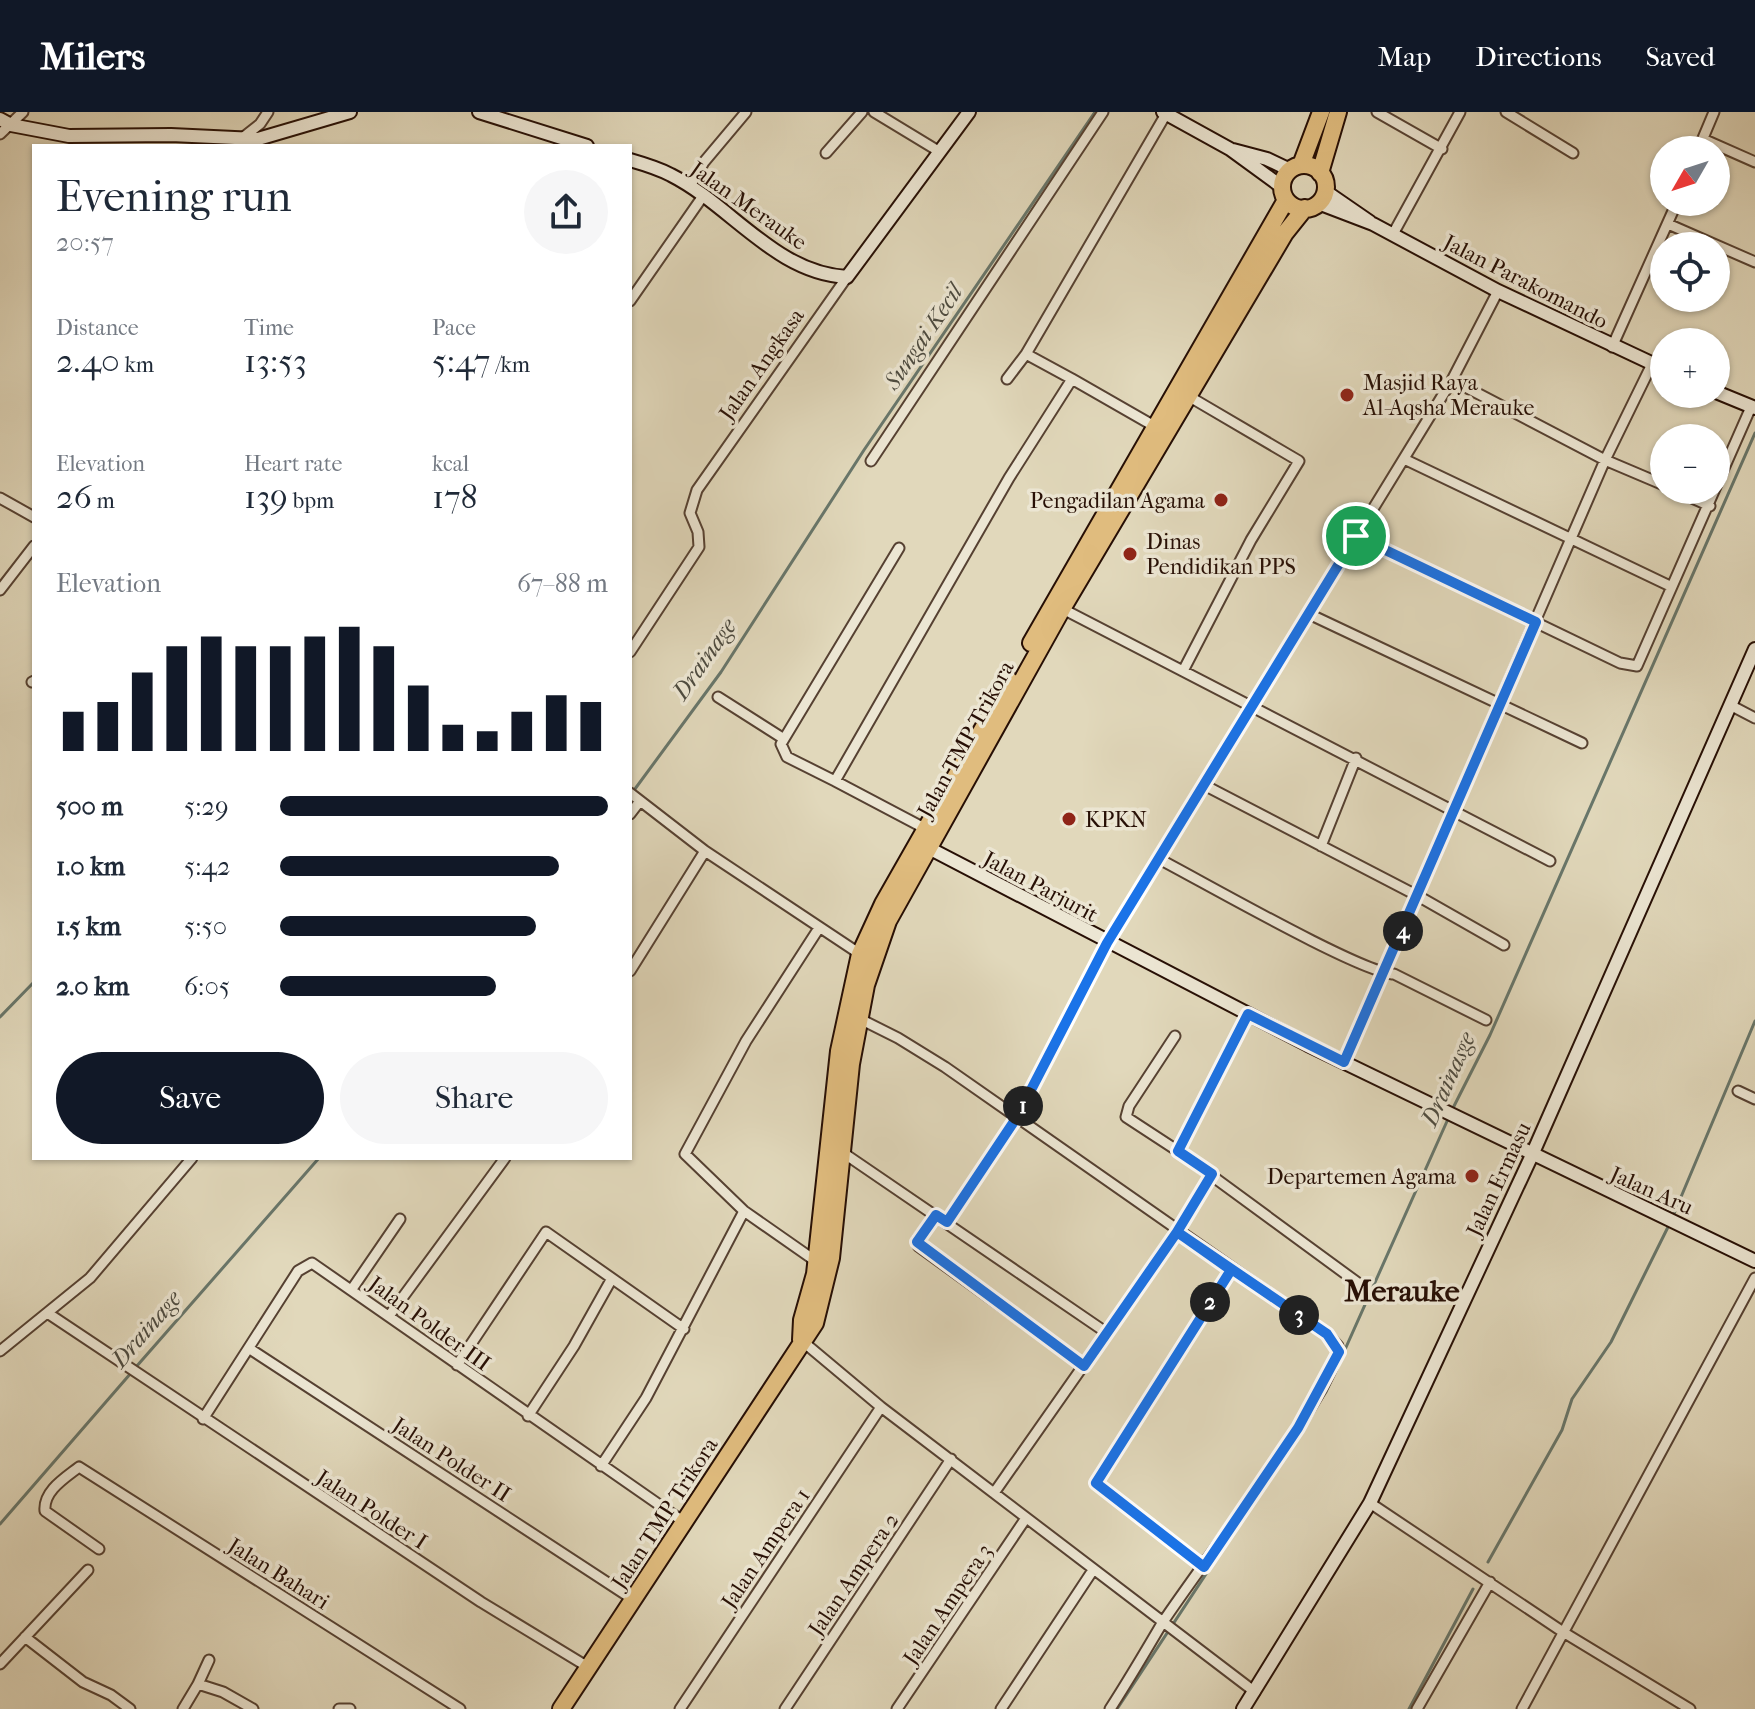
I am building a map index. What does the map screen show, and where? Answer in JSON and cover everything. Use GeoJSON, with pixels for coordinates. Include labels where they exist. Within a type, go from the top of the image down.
{"type":"FeatureCollection","features":[{"type":"Feature","properties":{"kind":"highway","name":"Jalan TMP Trikora"},"geometry":{"type":"LineString","coordinates":[[561,1709],[815,1323],[825,1288],[836,1148],[839,1051],[860,954],[883,904],[924,840],[1057,606],[1154,426],[1179,404],[1321,112]]}},
{"type":"Feature","properties":{"kind":"highway"},"geometry":{"type":"LineString","coordinates":[[1284,193],[1316,201],[1320,173],[1338,112]]}},
{"type":"Feature","properties":{"kind":"highway"},"geometry":{"type":"LineString","coordinates":[[1295,167],[1320,173]]}},
{"type":"Feature","properties":{"kind":"highway","name":"Jalan TMP Trikora"},"geometry":{"type":"LineString","coordinates":[[801,1340],[851,1064],[874,958],[924,840],[981,731],[1179,404],[1285,233],[1316,201]]}},
{"type":"Feature","properties":{"kind":"street"},"geometry":{"type":"LineString","coordinates":[[0,134],[6,122],[23,112]]}},
{"type":"Feature","properties":{"kind":"street"},"geometry":{"type":"LineString","coordinates":[[241,139],[268,112]]}},
{"type":"Feature","properties":{"kind":"street"},"geometry":{"type":"LineString","coordinates":[[6,122],[69,136],[171,135],[241,139],[256,143],[350,112]]}},
{"type":"Feature","properties":{"kind":"street"},"geometry":{"type":"LineString","coordinates":[[479,112],[506,116],[582,144]]}},
{"type":"Feature","properties":{"kind":"street"},"geometry":{"type":"LineString","coordinates":[[690,186],[719,142],[746,112]]}},
{"type":"Feature","properties":{"kind":"street"},"geometry":{"type":"LineString","coordinates":[[826,153],[862,112]]}},
{"type":"Feature","properties":{"kind":"street"},"geometry":{"type":"LineString","coordinates":[[874,112],[940,152]]}},
{"type":"Feature","properties":{"kind":"street","name":"Jalan Angkasa"},"geometry":{"type":"LineString","coordinates":[[632,649],[699,547],[698,532],[690,513],[697,490],[847,277],[969,112]]}},
{"type":"Feature","properties":{"kind":"street"},"geometry":{"type":"LineString","coordinates":[[871,461],[1103,112]]}},
{"type":"Feature","properties":{"kind":"street"},"geometry":{"type":"LineString","coordinates":[[1377,112],[1442,149]]}},
{"type":"Feature","properties":{"kind":"street"},"geometry":{"type":"LineString","coordinates":[[1393,234],[1460,112]]}},
{"type":"Feature","properties":{"kind":"street"},"geometry":{"type":"LineString","coordinates":[[1506,112],[1573,153]]}},
{"type":"Feature","properties":{"kind":"street"},"geometry":{"type":"LineString","coordinates":[[1704,136],[1714,112]]}},
{"type":"Feature","properties":{"kind":"street"},"geometry":{"type":"LineString","coordinates":[[1007,379],[1026,354],[1165,113],[1230,149],[1284,193]]}},
{"type":"Feature","properties":{"kind":"street"},"geometry":{"type":"LineString","coordinates":[[1230,149],[1295,167]]}},
{"type":"Feature","properties":{"kind":"street"},"geometry":{"type":"LineString","coordinates":[[1730,151],[1755,162]]}},
{"type":"Feature","properties":{"kind":"street","name":"Jalan Merauke"},"geometry":{"type":"LineString","coordinates":[[632,161],[671,175],[690,186],[794,263],[824,276],[847,277]]}},
{"type":"Feature","properties":{"kind":"street"},"geometry":{"type":"LineString","coordinates":[[632,298],[703,196]]}},
{"type":"Feature","properties":{"kind":"street","name":"Jalan Parakomando"},"geometry":{"type":"LineString","coordinates":[[1316,201],[1373,224],[1498,291],[1650,364]]}},
{"type":"Feature","properties":{"kind":"street"},"geometry":{"type":"LineString","coordinates":[[1612,347],[1671,216]]}},
{"type":"Feature","properties":{"kind":"street"},"geometry":{"type":"LineString","coordinates":[[1668,224],[1755,262]]}},
{"type":"Feature","properties":{"kind":"street"},"geometry":{"type":"LineString","coordinates":[[947,1222],[1017,1117],[1107,943],[1452,380],[1498,291]]}},
{"type":"Feature","properties":{"kind":"street"},"geometry":{"type":"LineString","coordinates":[[1026,354],[1154,426]]}},
{"type":"Feature","properties":{"kind":"street"},"geometry":{"type":"LineString","coordinates":[[835,781],[1009,478],[1072,379]]}},
{"type":"Feature","properties":{"kind":"street"},"geometry":{"type":"LineString","coordinates":[[1452,380],[1605,460],[1650,479]]}},
{"type":"Feature","properties":{"kind":"street"},"geometry":{"type":"LineString","coordinates":[[1344,1062],[1418,896],[1452,809],[1502,704],[1605,460],[1650,381]]}},
{"type":"Feature","properties":{"kind":"street"},"geometry":{"type":"LineString","coordinates":[[1356,536],[1625,665],[1637,666],[1670,586],[1710,506],[1753,408],[1730,398]]}},
{"type":"Feature","properties":{"kind":"street"},"geometry":{"type":"LineString","coordinates":[[1179,404],[1299,461],[1251,540],[1183,671]]}},
{"type":"Feature","properties":{"kind":"street"},"geometry":{"type":"LineString","coordinates":[[1404,459],[1670,586]]}},
{"type":"Feature","properties":{"kind":"street"},"geometry":{"type":"LineString","coordinates":[[0,498],[32,516]]}},
{"type":"Feature","properties":{"kind":"street"},"geometry":{"type":"LineString","coordinates":[[1706,504],[1710,506]]}},
{"type":"Feature","properties":{"kind":"street"},"geometry":{"type":"LineString","coordinates":[[899,548],[784,739],[782,752],[835,781],[924,840]]}},
{"type":"Feature","properties":{"kind":"street"},"geometry":{"type":"LineString","coordinates":[[0,590],[32,549]]}},
{"type":"Feature","properties":{"kind":"street"},"geometry":{"type":"LineString","coordinates":[[1057,606],[1550,861]]}},
{"type":"Feature","properties":{"kind":"street"},"geometry":{"type":"LineString","coordinates":[[1309,614],[1582,743]]}},
{"type":"Feature","properties":{"kind":"street","name":"Jalan Ermasu"},"geometry":{"type":"LineString","coordinates":[[1243,1709],[1370,1503],[1532,1155],[1755,649]]}},
{"type":"Feature","properties":{"kind":"street"},"geometry":{"type":"LineString","coordinates":[[718,697],[784,739]]}},
{"type":"Feature","properties":{"kind":"street"},"geometry":{"type":"LineString","coordinates":[[1730,705],[1755,718]]}},
{"type":"Feature","properties":{"kind":"street"},"geometry":{"type":"LineString","coordinates":[[1321,846],[1356,758]]}},
{"type":"Feature","properties":{"kind":"street"},"geometry":{"type":"LineString","coordinates":[[1204,785],[1418,896],[1504,945]]}},
{"type":"Feature","properties":{"kind":"street"},"geometry":{"type":"LineString","coordinates":[[635,797],[705,851],[860,954]]}},
{"type":"Feature","properties":{"kind":"street","name":"Jalan Parjurit"},"geometry":{"type":"LineString","coordinates":[[924,840],[1107,943],[1532,1155]]}},
{"type":"Feature","properties":{"kind":"street"},"geometry":{"type":"LineString","coordinates":[[632,968],[705,851]]}},
{"type":"Feature","properties":{"kind":"street"},"geometry":{"type":"LineString","coordinates":[[1159,859],[1384,974],[1394,974],[1486,1020]]}},
{"type":"Feature","properties":{"kind":"street"},"geometry":{"type":"LineString","coordinates":[[817,1262],[744,1211],[690,1161],[686,1147],[746,1041],[819,928]]}},
{"type":"Feature","properties":{"kind":"street"},"geometry":{"type":"LineString","coordinates":[[1178,1151],[1248,1014]]}},
{"type":"Feature","properties":{"kind":"street"},"geometry":{"type":"LineString","coordinates":[[860,1019],[924,1053],[1017,1117],[1231,1270],[1327,1334],[1339,1352],[1298,1428],[1162,1624],[1110,1709]]}},
{"type":"Feature","properties":{"kind":"street"},"geometry":{"type":"LineString","coordinates":[[1175,1036],[1129,1106],[1126,1117],[1212,1174],[1358,1283]]}},
{"type":"Feature","properties":{"kind":"street"},"geometry":{"type":"LineString","coordinates":[[1738,1091],[1755,1099]]}},
{"type":"Feature","properties":{"kind":"street"},"geometry":{"type":"LineString","coordinates":[[836,1148],[1107,1333]]}},
{"type":"Feature","properties":{"kind":"street","name":"Jalan Aru"},"geometry":{"type":"LineString","coordinates":[[1532,1155],[1755,1261]]}},
{"type":"Feature","properties":{"kind":"street"},"geometry":{"type":"LineString","coordinates":[[2,1345],[49,1314],[116,1250],[190,1160]]}},
{"type":"Feature","properties":{"kind":"street"},"geometry":{"type":"LineString","coordinates":[[389,1316],[504,1160]]}},
{"type":"Feature","properties":{"kind":"street"},"geometry":{"type":"LineString","coordinates":[[994,1493],[1177,1232],[1212,1174]]}},
{"type":"Feature","properties":{"kind":"street"},"geometry":{"type":"LineString","coordinates":[[601,1466],[646,1398],[744,1211]]}},
{"type":"Feature","properties":{"kind":"street"},"geometry":{"type":"LineString","coordinates":[[936,1215],[918,1238],[918,1246],[1084,1366]]}},
{"type":"Feature","properties":{"kind":"street"},"geometry":{"type":"LineString","coordinates":[[352,1289],[400,1219]]}},
{"type":"Feature","properties":{"kind":"street"},"geometry":{"type":"LineString","coordinates":[[457,1365],[546,1232],[684,1329]]}},
{"type":"Feature","properties":{"kind":"street","name":"Jalan Polder III"},"geometry":{"type":"LineString","coordinates":[[203,1419],[305,1265],[320,1267],[528,1416],[684,1522]]}},
{"type":"Feature","properties":{"kind":"street"},"geometry":{"type":"LineString","coordinates":[[1204,1567],[1096,1483],[1231,1270]]}},
{"type":"Feature","properties":{"kind":"street"},"geometry":{"type":"LineString","coordinates":[[1522,1709],[1755,1278]]}},
{"type":"Feature","properties":{"kind":"street"},"geometry":{"type":"LineString","coordinates":[[528,1416],[574,1346],[611,1280]]}},
{"type":"Feature","properties":{"kind":"street","name":"Jalan Polder I"},"geometry":{"type":"LineString","coordinates":[[49,1314],[532,1636],[588,1667]]}},
{"type":"Feature","properties":{"kind":"street"},"geometry":{"type":"LineString","coordinates":[[801,1340],[881,1407],[1255,1692]]}},
{"type":"Feature","properties":{"kind":"street","name":"Jalan Polder II"},"geometry":{"type":"LineString","coordinates":[[250,1349],[634,1600]]}},
{"type":"Feature","properties":{"kind":"street","name":"Jalan Ampera 1"},"geometry":{"type":"LineString","coordinates":[[680,1709],[881,1407]]}},
{"type":"Feature","properties":{"kind":"street","name":"Jalan Ampera 2"},"geometry":{"type":"LineString","coordinates":[[785,1709],[951,1459]]}},
{"type":"Feature","properties":{"kind":"street","name":"Jalan Bahari"},"geometry":{"type":"LineString","coordinates":[[99,1549],[45,1511],[44,1504],[51,1491],[79,1467],[460,1709]]}},
{"type":"Feature","properties":{"kind":"street"},"geometry":{"type":"LineString","coordinates":[[1370,1503],[1563,1632],[1690,1709]]}},
{"type":"Feature","properties":{"kind":"street","name":"Jalan Ampera 3"},"geometry":{"type":"LineString","coordinates":[[897,1709],[1026,1518]]}},
{"type":"Feature","properties":{"kind":"street"},"geometry":{"type":"LineString","coordinates":[[0,1664],[88,1570]]}},
{"type":"Feature","properties":{"kind":"street"},"geometry":{"type":"LineString","coordinates":[[1001,1709],[1093,1570]]}},
{"type":"Feature","properties":{"kind":"street"},"geometry":{"type":"LineString","coordinates":[[1417,1709],[1490,1582]]}},
{"type":"Feature","properties":{"kind":"street"},"geometry":{"type":"LineString","coordinates":[[25,1637],[83,1682],[111,1695],[130,1709]]}},
{"type":"Feature","properties":{"kind":"street"},"geometry":{"type":"LineString","coordinates":[[183,1709],[209,1660]]}},
{"type":"Feature","properties":{"kind":"street"},"geometry":{"type":"LineString","coordinates":[[198,1684],[223,1692],[253,1709]]}},
{"type":"Feature","properties":{"kind":"street"},"geometry":{"type":"LineString","coordinates":[[339,1709],[350,1709]]}},
{"type":"Feature","properties":{"kind":"waterway","name":"Sungai Kecil"},"geometry":{"type":"LineString","coordinates":[[632,793],[721,672],[864,450],[1095,112]]}},
{"type":"Feature","properties":{"kind":"waterway","name":"Drainasge"},"geometry":{"type":"LineString","coordinates":[[1451,1112],[1490,1035],[1755,433]]}},
{"type":"Feature","properties":{"kind":"waterway"},"geometry":{"type":"LineString","coordinates":[[0,1017],[32,984]]}},
{"type":"Feature","properties":{"kind":"waterway"},"geometry":{"type":"LineString","coordinates":[[1673,1216],[1755,1021]]}},
{"type":"Feature","properties":{"kind":"waterway","name":"Drainasge"},"geometry":{"type":"LineString","coordinates":[[1117,1709],[1326,1392],[1448,1119]]}},
{"type":"Feature","properties":{"kind":"waterway","name":"Drainage"},"geometry":{"type":"LineString","coordinates":[[136,1367],[317,1160]]}},
{"type":"Feature","properties":{"kind":"waterway"},"geometry":{"type":"LineString","coordinates":[[1488,1562],[1562,1430],[1572,1399],[1611,1342],[1670,1223]]}},
{"type":"Feature","properties":{"kind":"waterway","name":"Drainage"},"geometry":{"type":"LineString","coordinates":[[0,1524],[131,1373]]}},
{"type":"Feature","properties":{"kind":"waterway"},"geometry":{"type":"LineString","coordinates":[[1409,1709],[1473,1589]]}},
{"type":"Feature","properties":{"kind":"place","name":"Masjid Raya Al-Aqsha Merauke"},"geometry":{"type":"Point","coordinates":[1347,395]}},
{"type":"Feature","properties":{"kind":"place","name":"Pengadilan Agama"},"geometry":{"type":"Point","coordinates":[1221,500]}},
{"type":"Feature","properties":{"kind":"place","name":"Dinas Pendidikan PPS"},"geometry":{"type":"Point","coordinates":[1130,554]}},
{"type":"Feature","properties":{"kind":"place","name":"KPKN"},"geometry":{"type":"Point","coordinates":[1069,819]}},
{"type":"Feature","properties":{"kind":"place","name":"Departemen Agama"},"geometry":{"type":"Point","coordinates":[1472,1176]}},
{"type":"Feature","properties":{"kind":"district","name":"Merauke"},"geometry":{"type":"Point","coordinates":[1402,1291]}},
{"type":"Feature","properties":{"kind":"route"},"geometry":{"type":"LineString","coordinates":[[1356,536],[1107,943],[1067,1026],[1017,1117],[947,1222],[936,1215],[917,1242],[918,1246],[1084,1366],[1177,1232],[1231,1270],[1096,1483],[1098,1488],[1204,1567],[1298,1428],[1339,1352],[1338,1346],[1327,1334],[1177,1232],[1212,1174],[1178,1151],[1248,1014],[1344,1062],[1536,622],[1356,536]]}}]}
